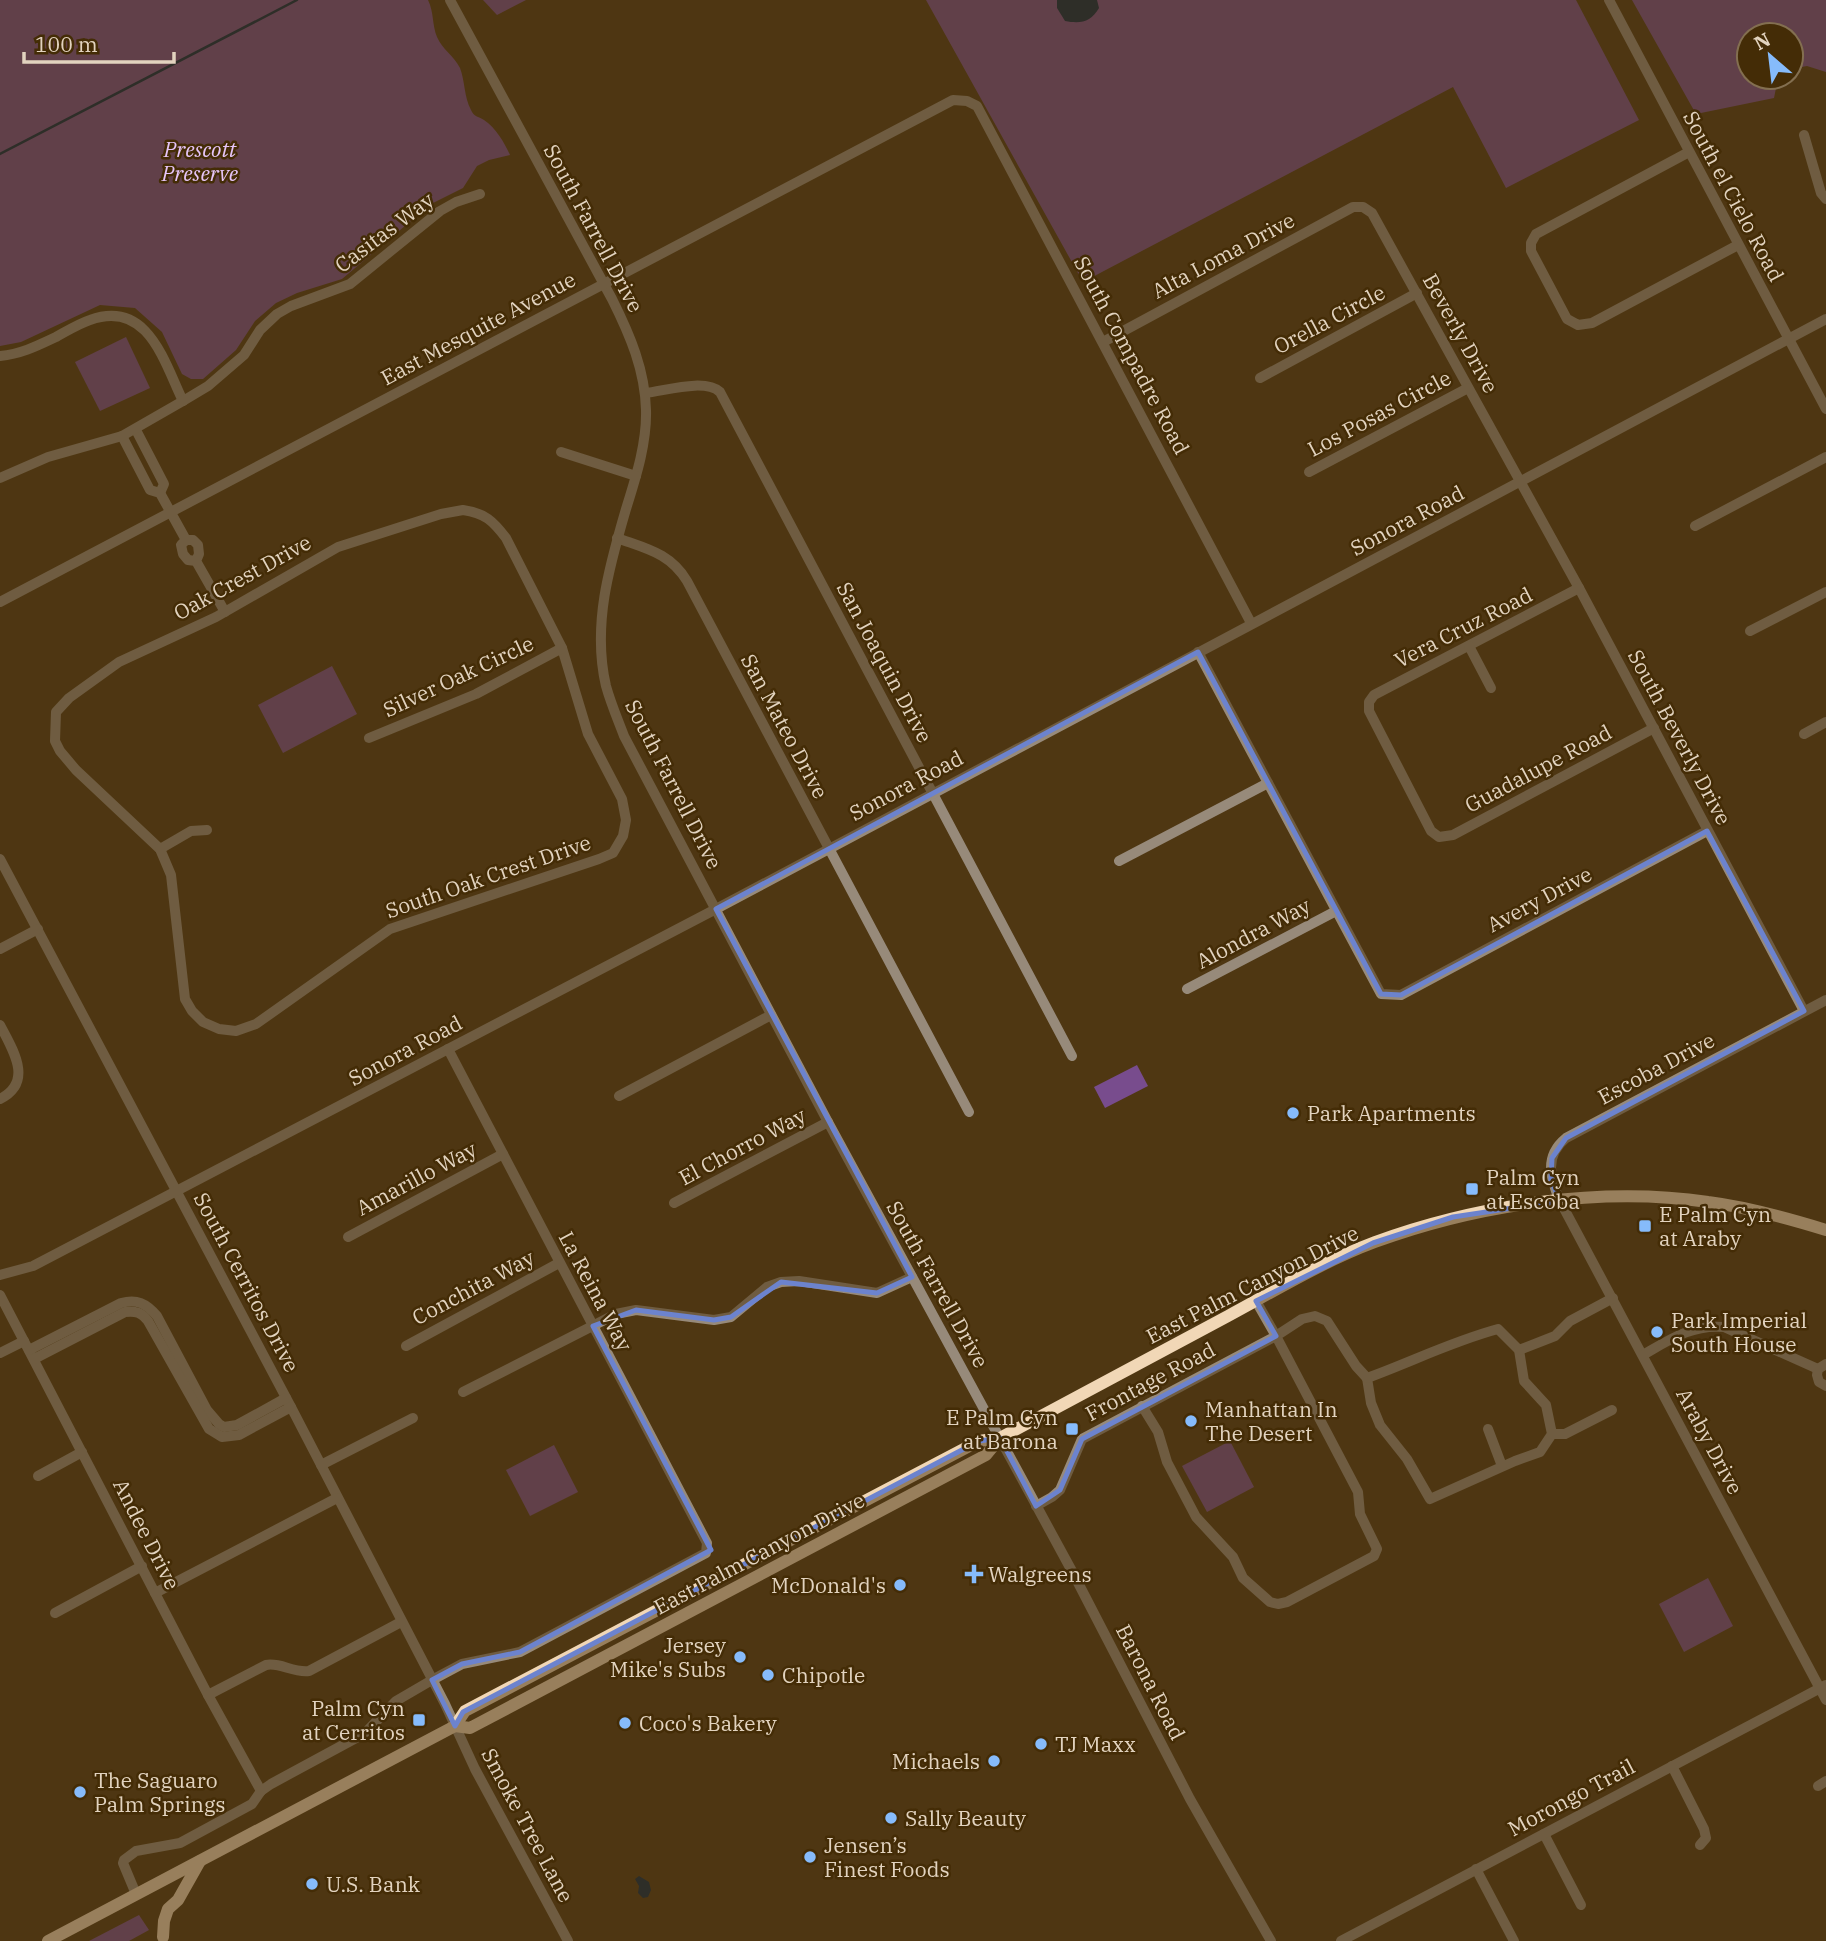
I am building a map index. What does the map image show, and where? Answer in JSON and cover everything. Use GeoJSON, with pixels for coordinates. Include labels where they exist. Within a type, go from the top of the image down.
{"type":"FeatureCollection","features":[{"type":"Feature","properties":{"kind":"main road","name":"East Palm Canyon Drive"},"geometry":{"type":"LineString","coordinates":[[48,1941],[455,1726],[470,1728],[986,1455],[1000,1438],[1338,1258],[1373,1243],[1416,1228],[1485,1211],[1588,1198],[1707,1201],[1769,1213],[1826,1230]]}},
{"type":"Feature","properties":{"kind":"main road"},"geometry":{"type":"LineString","coordinates":[[163,1937],[168,1909],[178,1900],[201,1860]]}},
{"type":"Feature","properties":{"kind":"street","name":"South Farrell Drive"},"geometry":{"type":"LineString","coordinates":[[450,0],[636,349],[645,393],[646,414],[636,476],[617,538],[605,589],[600,627],[607,688],[625,736],[828,1122],[1000,1438]]}},
{"type":"Feature","properties":{"kind":"street","name":"South el Cielo Road"},"geometry":{"type":"LineString","coordinates":[[1609,0],[1826,409]]}},
{"type":"Feature","properties":{"kind":"street","name":"East Mesquite Avenue"},"geometry":{"type":"LineString","coordinates":[[0,602],[953,100],[967,101],[977,106]]}},
{"type":"Feature","properties":{"kind":"street","name":"South Compadre Road"},"geometry":{"type":"LineString","coordinates":[[977,106],[1251,623]]}},
{"type":"Feature","properties":{"kind":"street"},"geometry":{"type":"LineString","coordinates":[[1804,135],[1821,193],[1826,199]]}},
{"type":"Feature","properties":{"kind":"street"},"geometry":{"type":"LineString","coordinates":[[1689,152],[1536,234],[1531,243],[1531,251],[1552,291],[1567,319],[1578,325],[1592,323],[1738,245]]}},
{"type":"Feature","properties":{"kind":"street","name":"Casitas Way"},"geometry":{"type":"LineString","coordinates":[[0,478],[48,457],[136,430],[208,386],[244,355],[260,330],[277,314],[290,306],[351,284],[440,211],[480,194]]}},
{"type":"Feature","properties":{"kind":"street","name":"Alta Loma Drive"},"geometry":{"type":"LineString","coordinates":[[1103,342],[1353,207],[1363,207]]}},
{"type":"Feature","properties":{"kind":"street","name":"Beverly Drive"},"geometry":{"type":"LineString","coordinates":[[1363,207],[1372,213],[1521,482]]}},
{"type":"Feature","properties":{"kind":"street","name":"Orella Circle"},"geometry":{"type":"LineString","coordinates":[[1260,378],[1417,293]]}},
{"type":"Feature","properties":{"kind":"street"},"geometry":{"type":"LineString","coordinates":[[0,356],[30,349],[89,320],[104,316],[121,316],[138,323],[155,343],[183,401]]}},
{"type":"Feature","properties":{"kind":"street","name":"Sonora Road"},"geometry":{"type":"LineString","coordinates":[[0,1275],[33,1266],[716,909],[1826,319]]}},
{"type":"Feature","properties":{"kind":"street","name":"San Joaquin Drive"},"geometry":{"type":"LineString","coordinates":[[645,393],[704,385],[713,386],[720,392],[1072,1056]]}},
{"type":"Feature","properties":{"kind":"street","name":"Los Posas Circle"},"geometry":{"type":"LineString","coordinates":[[1309,472],[1468,388]]}},
{"type":"Feature","properties":{"kind":"street"},"geometry":{"type":"LineString","coordinates":[[136,430],[163,484],[160,493]]}},
{"type":"Feature","properties":{"kind":"street"},"geometry":{"type":"LineString","coordinates":[[122,436],[150,489],[160,493],[186,540],[193,540],[198,545],[200,554],[196,561],[225,612]]}},
{"type":"Feature","properties":{"kind":"street"},"geometry":{"type":"LineString","coordinates":[[561,452],[636,476]]}},
{"type":"Feature","properties":{"kind":"street"},"geometry":{"type":"LineString","coordinates":[[1695,526],[1826,457]]}},
{"type":"Feature","properties":{"kind":"street","name":"South Beverly Drive"},"geometry":{"type":"LineString","coordinates":[[1521,482],[1804,1011]]}},
{"type":"Feature","properties":{"kind":"street","name":"Oak Crest Drive"},"geometry":{"type":"LineString","coordinates":[[160,849],[60,751],[55,741],[55,712],[69,698],[119,662],[225,612],[338,547],[441,514],[463,510],[480,513],[497,526],[506,538],[562,648]]}},
{"type":"Feature","properties":{"kind":"street","name":"San Mateo Drive"},"geometry":{"type":"LineString","coordinates":[[617,538],[663,555],[679,568],[969,1112]]}},
{"type":"Feature","properties":{"kind":"street","name":"Vera Cruz Road"},"geometry":{"type":"LineString","coordinates":[[1439,837],[1431,831],[1369,711],[1369,702],[1374,695],[1579,589]]}},
{"type":"Feature","properties":{"kind":"street"},"geometry":{"type":"LineString","coordinates":[[1750,631],[1826,592]]}},
{"type":"Feature","properties":{"kind":"street"},"geometry":{"type":"LineString","coordinates":[[1469,646],[1491,688]]}},
{"type":"Feature","properties":{"kind":"street","name":"Silver Oak Circle"},"geometry":{"type":"LineString","coordinates":[[369,738],[475,694],[562,648]]}},
{"type":"Feature","properties":{"kind":"street","name":"South Oak Crest Drive"},"geometry":{"type":"LineString","coordinates":[[160,849],[171,875],[185,999],[203,1022],[219,1029],[236,1031],[256,1024],[390,929],[613,853],[623,836],[626,820],[622,799],[588,734],[562,648]]}},
{"type":"Feature","properties":{"kind":"street"},"geometry":{"type":"LineString","coordinates":[[1198,652],[1336,911]]}},
{"type":"Feature","properties":{"kind":"street"},"geometry":{"type":"LineString","coordinates":[[1804,734],[1826,722]]}},
{"type":"Feature","properties":{"kind":"street","name":"Guadalupe Road"},"geometry":{"type":"LineString","coordinates":[[1439,837],[1453,835],[1654,728]]}},
{"type":"Feature","properties":{"kind":"street"},"geometry":{"type":"LineString","coordinates":[[1119,861],[1268,783]]}},
{"type":"Feature","properties":{"kind":"street"},"geometry":{"type":"LineString","coordinates":[[160,849],[191,831],[207,830]]}},
{"type":"Feature","properties":{"kind":"street","name":"Avery Drive"},"geometry":{"type":"LineString","coordinates":[[1336,911],[1381,994],[1401,995],[1707,831]]}},
{"type":"Feature","properties":{"kind":"street","name":"South Cerritos Drive"},"geometry":{"type":"LineString","coordinates":[[0,859],[289,1403],[455,1726]]}},
{"type":"Feature","properties":{"kind":"street","name":"Alondra Way"},"geometry":{"type":"LineString","coordinates":[[1187,989],[1336,911]]}},
{"type":"Feature","properties":{"kind":"street"},"geometry":{"type":"LineString","coordinates":[[0,949],[38,929]]}},
{"type":"Feature","properties":{"kind":"street","name":"Escoba Drive"},"geometry":{"type":"LineString","coordinates":[[1560,1200],[1551,1180],[1550,1169],[1555,1149],[1566,1138],[1826,1000]]}},
{"type":"Feature","properties":{"kind":"street"},"geometry":{"type":"LineString","coordinates":[[619,1096],[771,1015]]}},
{"type":"Feature","properties":{"kind":"street"},"geometry":{"type":"LineString","coordinates":[[0,1025],[16,1055],[18,1083],[9,1095],[0,1099]]}},
{"type":"Feature","properties":{"kind":"street","name":"La Reina Way"},"geometry":{"type":"LineString","coordinates":[[432,1680],[462,1664],[520,1652],[706,1553],[706,1543],[448,1049]]}},
{"type":"Feature","properties":{"kind":"street","name":"El Chorro Way"},"geometry":{"type":"LineString","coordinates":[[674,1203],[828,1122]]}},
{"type":"Feature","properties":{"kind":"street","name":"Amarillo Way"},"geometry":{"type":"LineString","coordinates":[[348,1237],[503,1154]]}},
{"type":"Feature","properties":{"kind":"street","name":"Araby Drive"},"geometry":{"type":"LineString","coordinates":[[1560,1200],[1823,1687],[1826,1700]]}},
{"type":"Feature","properties":{"kind":"street","name":"Conchita Way"},"geometry":{"type":"LineString","coordinates":[[406,1346],[559,1263]]}},
{"type":"Feature","properties":{"kind":"street"},"geometry":{"type":"LineString","coordinates":[[463,1392],[616,1314],[636,1310],[714,1320],[731,1317],[767,1287],[781,1282],[799,1281],[877,1293],[912,1278]]}},
{"type":"Feature","properties":{"kind":"street","name":"Andee Drive"},"geometry":{"type":"LineString","coordinates":[[0,1295],[208,1695],[261,1791]]}},
{"type":"Feature","properties":{"kind":"street"},"geometry":{"type":"LineString","coordinates":[[1519,1350],[1555,1336],[1570,1321],[1613,1298]]}},
{"type":"Feature","properties":{"kind":"street"},"geometry":{"type":"LineString","coordinates":[[1142,1406],[1157,1432],[1167,1462],[1196,1517],[1233,1557],[1243,1578],[1270,1602],[1287,1602],[1374,1556],[1377,1549],[1360,1514],[1358,1492],[1256,1301]]}},
{"type":"Feature","properties":{"kind":"street"},"geometry":{"type":"LineString","coordinates":[[0,1353],[29,1350],[125,1312],[136,1311],[142,1313],[148,1321],[209,1429],[222,1437],[239,1435],[289,1403]]}},
{"type":"Feature","properties":{"kind":"street","name":"Frontage Road"},"geometry":{"type":"LineString","coordinates":[[1036,1506],[1060,1490],[1082,1439],[1276,1336],[1302,1319],[1315,1316],[1327,1321],[1356,1366],[1367,1378]]}},
{"type":"Feature","properties":{"kind":"street"},"geometry":{"type":"LineString","coordinates":[[1643,1355],[1683,1333],[1710,1326],[1724,1327],[1822,1367],[1816,1375],[1819,1382],[1826,1386]]}},
{"type":"Feature","properties":{"kind":"street"},"geometry":{"type":"LineString","coordinates":[[1498,1329],[1519,1350],[1524,1381],[1546,1405],[1552,1434],[1541,1452],[1502,1466],[1430,1499],[1407,1458],[1380,1425],[1371,1403],[1367,1378],[1412,1362],[1462,1339],[1498,1329]]}},
{"type":"Feature","properties":{"kind":"street"},"geometry":{"type":"LineString","coordinates":[[1552,1434],[1565,1434],[1612,1410]]}},
{"type":"Feature","properties":{"kind":"street"},"geometry":{"type":"LineString","coordinates":[[321,1465],[414,1418]]}},
{"type":"Feature","properties":{"kind":"street"},"geometry":{"type":"LineString","coordinates":[[1488,1429],[1502,1466]]}},
{"type":"Feature","properties":{"kind":"street","name":"Barona Road"},"geometry":{"type":"LineString","coordinates":[[1000,1438],[1190,1799],[1271,1941]]}},
{"type":"Feature","properties":{"kind":"street"},"geometry":{"type":"LineString","coordinates":[[38,1476],[82,1452]]}},
{"type":"Feature","properties":{"kind":"street"},"geometry":{"type":"LineString","coordinates":[[155,1593],[337,1498]]}},
{"type":"Feature","properties":{"kind":"street"},"geometry":{"type":"LineString","coordinates":[[55,1613],[142,1566]]}},
{"type":"Feature","properties":{"kind":"street"},"geometry":{"type":"LineString","coordinates":[[208,1695],[266,1665],[272,1664],[299,1672],[309,1671],[401,1622]]}},
{"type":"Feature","properties":{"kind":"street"},"geometry":{"type":"LineString","coordinates":[[136,1895],[125,1871],[124,1860],[136,1852],[180,1843],[252,1804],[261,1791],[367,1731],[396,1701],[432,1680]]}},
{"type":"Feature","properties":{"kind":"street","name":"Morongo Trail"},"geometry":{"type":"LineString","coordinates":[[1341,1941],[1823,1687]]}},
{"type":"Feature","properties":{"kind":"street","name":"Smoke Tree Lane"},"geometry":{"type":"LineString","coordinates":[[455,1726],[474,1767],[568,1941]]}},
{"type":"Feature","properties":{"kind":"street"},"geometry":{"type":"LineString","coordinates":[[1672,1766],[1704,1829],[1706,1838],[1700,1846]]}},
{"type":"Feature","properties":{"kind":"street"},"geometry":{"type":"LineString","coordinates":[[1544,1834],[1581,1905]]}},
{"type":"Feature","properties":{"kind":"street"},"geometry":{"type":"LineString","coordinates":[[1476,1869],[1514,1941]]}},
{"type":"Feature","properties":{"kind":"highlighted area"},"geometry":{"type":"Polygon","coordinates":[[[1198,652],[1381,994],[1401,995],[1707,831],[1804,1011],[1566,1138],[1552,1158],[1551,1180],[1560,1201],[1453,1217],[1373,1243],[1256,1301],[1276,1336],[1082,1439],[1060,1490],[1036,1506],[1000,1438],[979,1441],[463,1712],[455,1726],[432,1680],[462,1664],[520,1652],[711,1550],[593,1326],[636,1310],[714,1320],[731,1317],[781,1282],[877,1293],[912,1277],[716,909],[1198,652]]]}},
{"type":"Feature","properties":{"kind":"green space","name":"Prescott Preserve"},"geometry":{"type":"Polygon","coordinates":[[[0,0],[428,0],[437,37],[460,68],[472,112],[492,127],[510,155],[477,166],[463,188],[431,204],[342,279],[297,293],[276,303],[255,321],[236,350],[203,379],[191,379],[182,374],[162,332],[135,308],[100,305],[21,342],[0,346],[0,0]]]}},
{"type":"Feature","properties":{"kind":"green space"},"geometry":{"type":"Polygon","coordinates":[[[483,0],[526,0],[497,15],[483,0]]]}},
{"type":"Feature","properties":{"kind":"green space"},"geometry":{"type":"Polygon","coordinates":[[[926,0],[1576,0],[1639,120],[1506,188],[1453,87],[1083,282],[926,0]]]}},
{"type":"Feature","properties":{"kind":"green space"},"geometry":{"type":"Polygon","coordinates":[[[1632,0],[1826,0],[1826,72],[1805,66],[1805,21],[1735,21],[1735,91],[1775,91],[1774,98],[1696,114],[1632,0]]]}},
{"type":"Feature","properties":{"kind":"green space"},"geometry":{"type":"Polygon","coordinates":[[[126,337],[150,388],[100,411],[75,362],[126,337]]]}},
{"type":"Feature","properties":{"kind":"green space"},"geometry":{"type":"Polygon","coordinates":[[[332,666],[357,714],[283,753],[258,705],[332,666]]]}},
{"type":"Feature","properties":{"kind":"green space"},"geometry":{"type":"Polygon","coordinates":[[[1137,1065],[1148,1086],[1105,1108],[1094,1087],[1137,1065]]]}},
{"type":"Feature","properties":{"kind":"green space"},"geometry":{"type":"Polygon","coordinates":[[[1230,1441],[1254,1487],[1207,1512],[1182,1466],[1230,1441]]]}},
{"type":"Feature","properties":{"kind":"green space"},"geometry":{"type":"Polygon","coordinates":[[[554,1445],[578,1492],[530,1516],[506,1470],[554,1445]]]}},
{"type":"Feature","properties":{"kind":"green space"},"geometry":{"type":"Polygon","coordinates":[[[1708,1578],[1733,1626],[1684,1652],[1659,1604],[1708,1578]]]}},
{"type":"Feature","properties":{"kind":"green space"},"geometry":{"type":"Polygon","coordinates":[[[139,1915],[149,1930],[129,1941],[89,1941],[139,1915]]]}},
{"type":"Feature","properties":{"kind":"water"},"geometry":{"type":"Polygon","coordinates":[[[1057,0],[1097,0],[1099,8],[1085,21],[1065,21],[1057,8],[1057,0]]]}},
{"type":"Feature","properties":{"kind":"water"},"geometry":{"type":"Polygon","coordinates":[[[639,1876],[649,1882],[651,1890],[648,1897],[643,1898],[638,1893],[639,1886],[635,1879],[639,1876]]]}},
{"type":"Feature","properties":{"kind":"waterway"},"geometry":{"type":"LineString","coordinates":[[0,154],[297,0]]}},
{"type":"Feature","properties":{"kind":"place","name":"Park Apartments"},"geometry":{"type":"Point","coordinates":[1293,1113]}},
{"type":"Feature","properties":{"kind":"place","name":"Palm Cyn at Escoba"},"geometry":{"type":"Point","coordinates":[1472,1189]}},
{"type":"Feature","properties":{"kind":"place","name":"E Palm Cyn at Araby"},"geometry":{"type":"Point","coordinates":[1645,1226]}},
{"type":"Feature","properties":{"kind":"place","name":"Park Imperial South House"},"geometry":{"type":"Point","coordinates":[1657,1332]}},
{"type":"Feature","properties":{"kind":"place","name":"Manhattan In The Desert"},"geometry":{"type":"Point","coordinates":[1191,1421]}},
{"type":"Feature","properties":{"kind":"place","name":"E Palm Cyn at Barona"},"geometry":{"type":"Point","coordinates":[1072,1429]}},
{"type":"Feature","properties":{"kind":"place","name":"Walgreens"},"geometry":{"type":"Point","coordinates":[974,1574]}},
{"type":"Feature","properties":{"kind":"place","name":"McDonald's"},"geometry":{"type":"Point","coordinates":[900,1585]}},
{"type":"Feature","properties":{"kind":"place","name":"Jersey Mike's Subs"},"geometry":{"type":"Point","coordinates":[740,1657]}},
{"type":"Feature","properties":{"kind":"place","name":"Chipotle"},"geometry":{"type":"Point","coordinates":[768,1675]}},
{"type":"Feature","properties":{"kind":"place","name":"Palm Cyn at Cerritos"},"geometry":{"type":"Point","coordinates":[419,1720]}},
{"type":"Feature","properties":{"kind":"place","name":"Coco's Bakery"},"geometry":{"type":"Point","coordinates":[625,1723]}},
{"type":"Feature","properties":{"kind":"place","name":"TJ Maxx"},"geometry":{"type":"Point","coordinates":[1041,1744]}},
{"type":"Feature","properties":{"kind":"place","name":"Michaels"},"geometry":{"type":"Point","coordinates":[994,1761]}},
{"type":"Feature","properties":{"kind":"place","name":"The Saguaro Palm Springs"},"geometry":{"type":"Point","coordinates":[80,1792]}},
{"type":"Feature","properties":{"kind":"place","name":"Sally Beauty"},"geometry":{"type":"Point","coordinates":[891,1818]}},
{"type":"Feature","properties":{"kind":"place","name":"Jensen’s Finest Foods"},"geometry":{"type":"Point","coordinates":[810,1857]}},
{"type":"Feature","properties":{"kind":"place","name":"U.S. Bank"},"geometry":{"type":"Point","coordinates":[312,1884]}}]}
